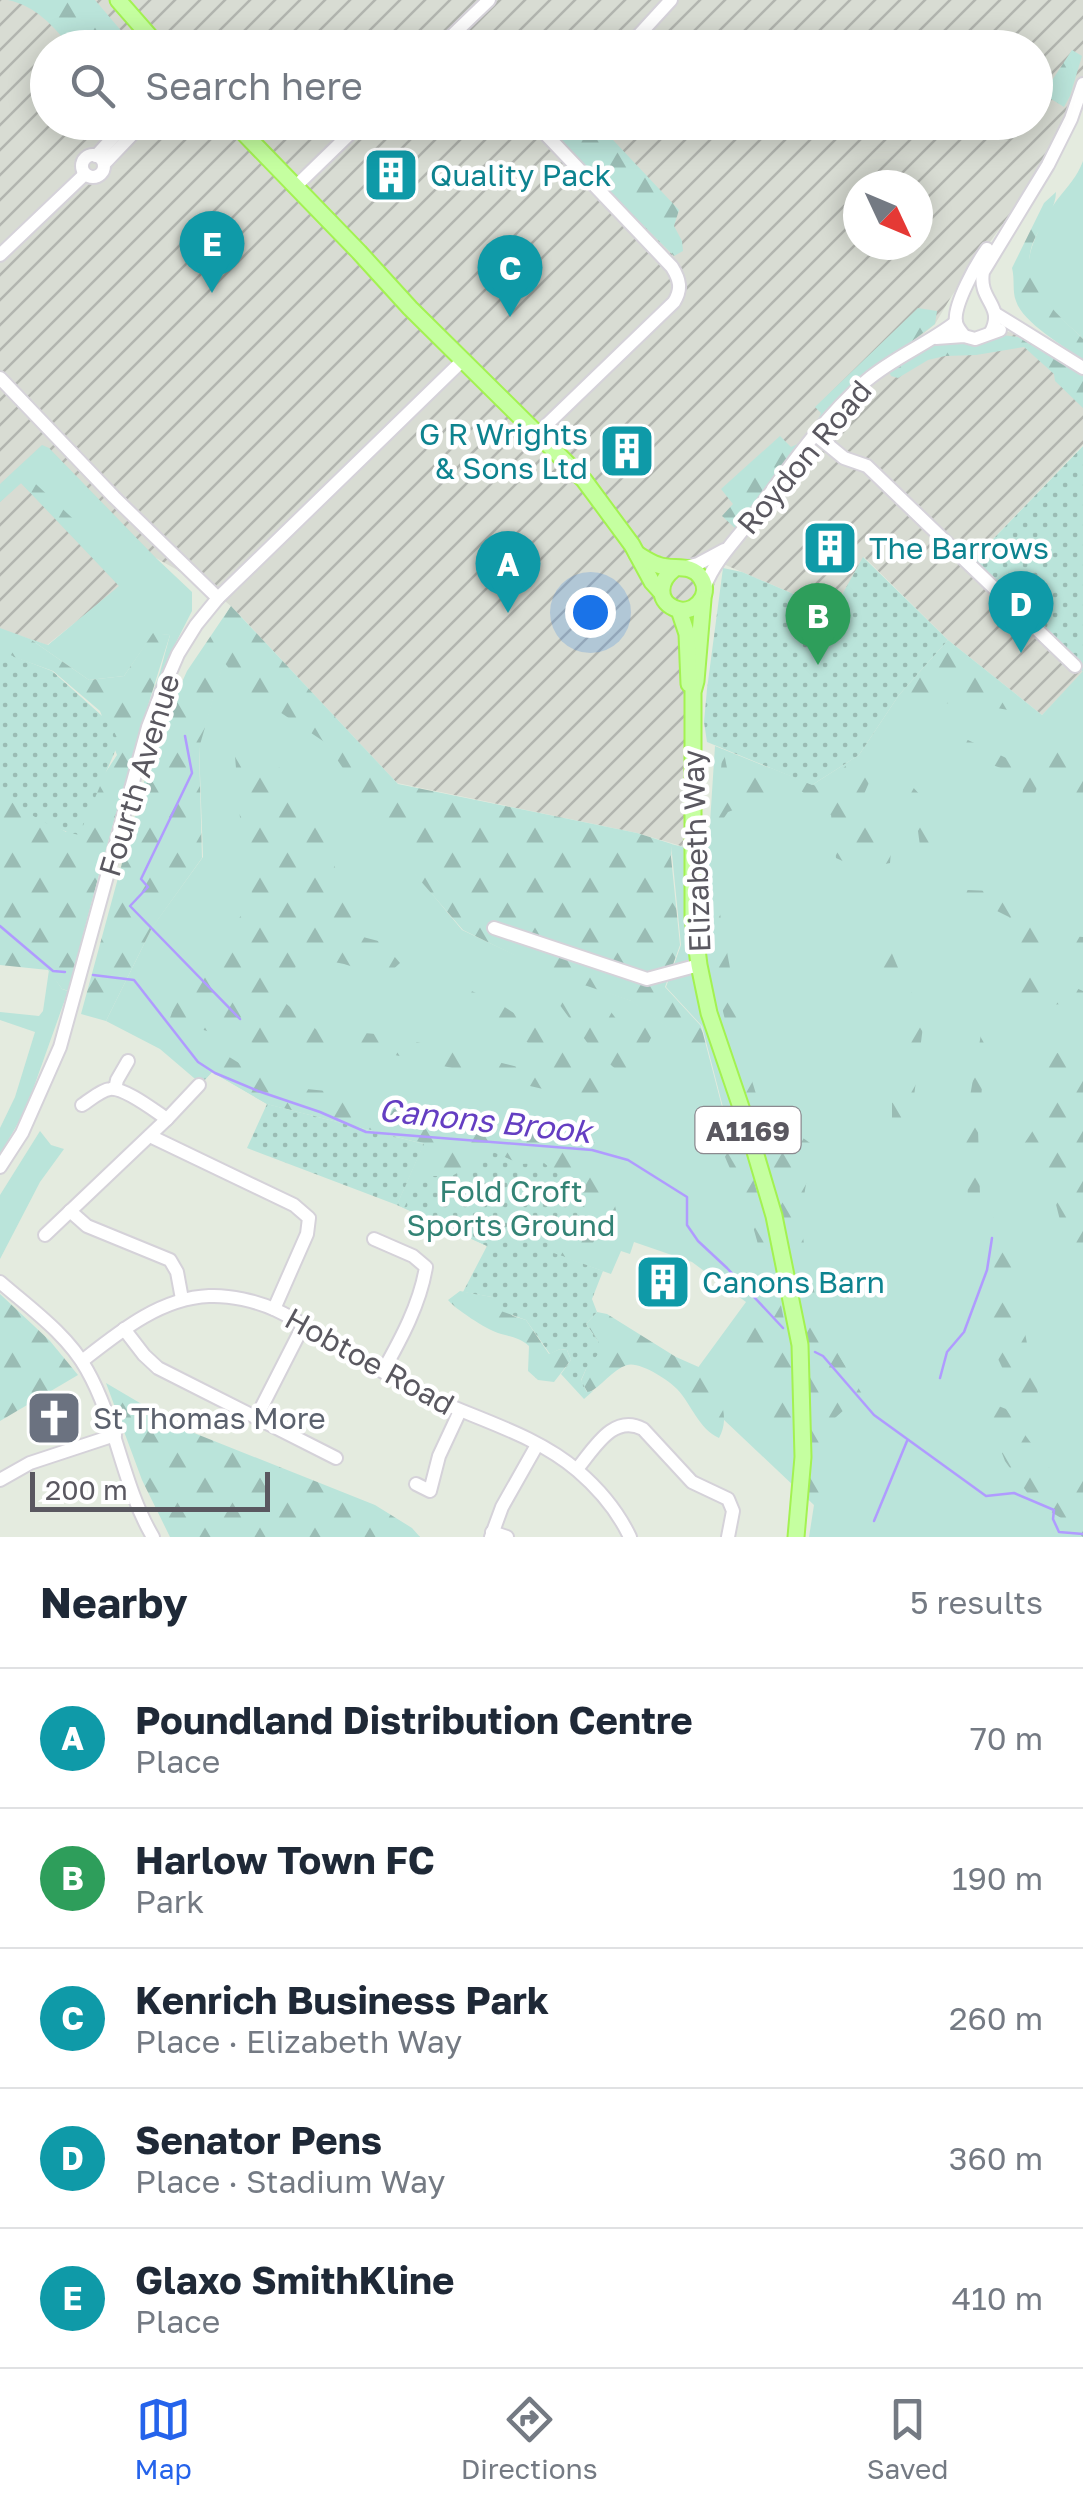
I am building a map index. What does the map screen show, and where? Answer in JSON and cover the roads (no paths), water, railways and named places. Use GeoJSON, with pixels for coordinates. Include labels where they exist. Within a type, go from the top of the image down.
{"type":"FeatureCollection","features":[{"type":"Feature","properties":{"kind":"main road"},"geometry":{"type":"LineString","coordinates":[[118,0],[144,30]]}},
{"type":"Feature","properties":{"kind":"main road"},"geometry":{"type":"LineString","coordinates":[[250,140],[584,480],[638,554],[667,604],[679,610],[693,608],[704,592],[698,574],[656,565],[638,554]]}},
{"type":"Feature","properties":{"kind":"main road"},"geometry":{"type":"LineString","coordinates":[[661,592],[664,579],[679,568]]}},
{"type":"Feature","properties":{"kind":"main road","name":"Elizabeth Way"},"geometry":{"type":"LineString","coordinates":[[704,592],[693,692],[693,898],[699,965],[709,1013],[774,1216],[800,1346],[802,1457],[796,1537]]}},
{"type":"Feature","properties":{"kind":"main road","name":"Elizabeth Way"},"geometry":{"type":"LineString","coordinates":[[679,610],[687,634],[687,679],[693,692]]}},
{"type":"Feature","properties":{"kind":"street"},"geometry":{"type":"LineString","coordinates":[[462,30],[489,0]]}},
{"type":"Feature","properties":{"kind":"street"},"geometry":{"type":"LineString","coordinates":[[644,30],[672,0]]}},
{"type":"Feature","properties":{"kind":"street"},"geometry":{"type":"LineString","coordinates":[[991,332],[996,314],[982,286],[983,272],[1048,165],[1083,84]]}},
{"type":"Feature","properties":{"kind":"street"},"geometry":{"type":"LineString","coordinates":[[100,160],[114,140]]}},
{"type":"Feature","properties":{"kind":"street"},"geometry":{"type":"LineString","coordinates":[[100,160],[123,140]]}},
{"type":"Feature","properties":{"kind":"street"},"geometry":{"type":"LineString","coordinates":[[296,186],[343,140]]}},
{"type":"Feature","properties":{"kind":"street"},"geometry":{"type":"LineString","coordinates":[[537,434],[680,292],[679,278],[672,268],[556,140]]}},
{"type":"Feature","properties":{"kind":"street"},"geometry":{"type":"LineString","coordinates":[[0,255],[85,174],[98,176],[103,170],[100,160]]}},
{"type":"Feature","properties":{"kind":"street"},"geometry":{"type":"LineString","coordinates":[[1007,232],[1002,228],[974,267],[956,322],[964,336],[981,338],[991,332],[1017,328]]}},
{"type":"Feature","properties":{"kind":"street"},"geometry":{"type":"LineString","coordinates":[[960,305],[973,298],[988,301]]}},
{"type":"Feature","properties":{"kind":"street"},"geometry":{"type":"LineString","coordinates":[[996,314],[1083,368]]}},
{"type":"Feature","properties":{"kind":"street","name":"Roydon Road"},"geometry":{"type":"LineString","coordinates":[[704,592],[726,548],[816,435],[864,383],[956,322]]}},
{"type":"Feature","properties":{"kind":"street","name":"Roydon Road"},"geometry":{"type":"LineString","coordinates":[[936,338],[964,336]]}},
{"type":"Feature","properties":{"kind":"street","name":"Fourth Avenue"},"geometry":{"type":"LineString","coordinates":[[0,1167],[22,1133],[60,1047],[148,727],[178,654],[218,598],[463,360]]}},
{"type":"Feature","properties":{"kind":"street"},"geometry":{"type":"LineString","coordinates":[[0,378],[114,498],[218,598]]}},
{"type":"Feature","properties":{"kind":"street"},"geometry":{"type":"LineString","coordinates":[[816,435],[844,458],[868,466],[1075,666]]}},
{"type":"Feature","properties":{"kind":"street","name":"Roydon Road"},"geometry":{"type":"LineString","coordinates":[[679,568],[698,564],[726,548]]}},
{"type":"Feature","properties":{"kind":"street"},"geometry":{"type":"LineString","coordinates":[[494,928],[647,979],[699,965]]}},
{"type":"Feature","properties":{"kind":"street"},"geometry":{"type":"LineString","coordinates":[[115,1089],[128,1061]]}},
{"type":"Feature","properties":{"kind":"street"},"geometry":{"type":"LineString","coordinates":[[44,1235],[167,1120],[199,1084]]}},
{"type":"Feature","properties":{"kind":"street"},"geometry":{"type":"LineString","coordinates":[[82,1105],[115,1089],[167,1120]]}},
{"type":"Feature","properties":{"kind":"street"},"geometry":{"type":"LineString","coordinates":[[150,1136],[294,1205],[309,1218],[307,1234],[274,1309]]}},
{"type":"Feature","properties":{"kind":"street"},"geometry":{"type":"LineString","coordinates":[[70,1212],[87,1226],[170,1260],[177,1272],[182,1300]]}},
{"type":"Feature","properties":{"kind":"street"},"geometry":{"type":"LineString","coordinates":[[374,1239],[413,1256],[426,1267],[400,1342],[383,1371]]}},
{"type":"Feature","properties":{"kind":"street"},"geometry":{"type":"LineString","coordinates":[[0,1282],[54,1330],[82,1362],[101,1398],[132,1495],[152,1537]]}},
{"type":"Feature","properties":{"kind":"street","name":"Hobtoe Road"},"geometry":{"type":"LineString","coordinates":[[82,1362],[124,1329],[182,1300],[213,1296],[247,1300],[274,1309],[414,1389],[537,1444],[576,1470],[602,1495],[630,1537]]}},
{"type":"Feature","properties":{"kind":"street"},"geometry":{"type":"LineString","coordinates":[[256,1418],[304,1326]]}},
{"type":"Feature","properties":{"kind":"street"},"geometry":{"type":"LineString","coordinates":[[124,1329],[158,1368],[336,1458]]}},
{"type":"Feature","properties":{"kind":"street"},"geometry":{"type":"LineString","coordinates":[[416,1484],[430,1492],[439,1456],[460,1411]]}},
{"type":"Feature","properties":{"kind":"street"},"geometry":{"type":"LineString","coordinates":[[576,1470],[612,1429],[620,1424],[637,1425],[692,1482],[728,1499],[733,1512],[728,1537]]}},
{"type":"Feature","properties":{"kind":"street"},"geometry":{"type":"LineString","coordinates":[[0,1480],[30,1463],[115,1435]]}},
{"type":"Feature","properties":{"kind":"street"},"geometry":{"type":"LineString","coordinates":[[507,1537],[491,1534],[537,1444]]}},
{"type":"Feature","properties":{"kind":"waterway"},"geometry":{"type":"LineString","coordinates":[[185,736],[192,773],[141,879],[148,887],[130,906],[240,1019]]}},
{"type":"Feature","properties":{"kind":"waterway","name":"Canons Brook"},"geometry":{"type":"LineString","coordinates":[[0,926],[53,971],[65,972]]}},
{"type":"Feature","properties":{"kind":"waterway","name":"Canons Brook"},"geometry":{"type":"LineString","coordinates":[[93,975],[134,980],[198,1062],[215,1073],[366,1132],[592,1150],[628,1160],[687,1197],[687,1225],[698,1241],[783,1328]]}},
{"type":"Feature","properties":{"kind":"waterway"},"geometry":{"type":"LineString","coordinates":[[940,1378],[947,1352],[964,1332],[987,1270],[992,1238]]}},
{"type":"Feature","properties":{"kind":"waterway","name":"Canons Brook"},"geometry":{"type":"LineString","coordinates":[[815,1352],[823,1356],[874,1415],[986,1496],[1014,1493],[1054,1510],[1059,1532],[1083,1534]]}},
{"type":"Feature","properties":{"kind":"waterway"},"geometry":{"type":"LineString","coordinates":[[874,1521],[907,1441]]}},
{"type":"Feature","properties":{"kind":"place","name":"Quality Pack"},"geometry":{"type":"Point","coordinates":[391,175]}},
{"type":"Feature","properties":{"kind":"place","name":"Glaxo SmithKline"},"geometry":{"type":"Point","coordinates":[212,293]}},
{"type":"Feature","properties":{"kind":"place","name":"Kenrich Business Park"},"geometry":{"type":"Point","coordinates":[510,317]}},
{"type":"Feature","properties":{"kind":"place","name":"G R Wrights & Sons Ltd"},"geometry":{"type":"Point","coordinates":[627,451]}},
{"type":"Feature","properties":{"kind":"place","name":"The Barrows"},"geometry":{"type":"Point","coordinates":[830,548]}},
{"type":"Feature","properties":{"kind":"place","name":"Poundland Distribution Centre"},"geometry":{"type":"Point","coordinates":[508,613]}},
{"type":"Feature","properties":{"kind":"place","name":"Senator Pens"},"geometry":{"type":"Point","coordinates":[1021,653]}},
{"type":"Feature","properties":{"kind":"place","name":"Harlow Town FC"},"geometry":{"type":"Point","coordinates":[818,665]}},
{"type":"Feature","properties":{"kind":"place","name":"Canons Barn"},"geometry":{"type":"Point","coordinates":[663,1282]}},
{"type":"Feature","properties":{"kind":"place","name":"St Thomas More"},"geometry":{"type":"Point","coordinates":[54,1418]}},
{"type":"Feature","properties":{"kind":"park label","name":"Fold Croft Sports Ground"},"geometry":{"type":"Point","coordinates":[511,1208]}}]}
